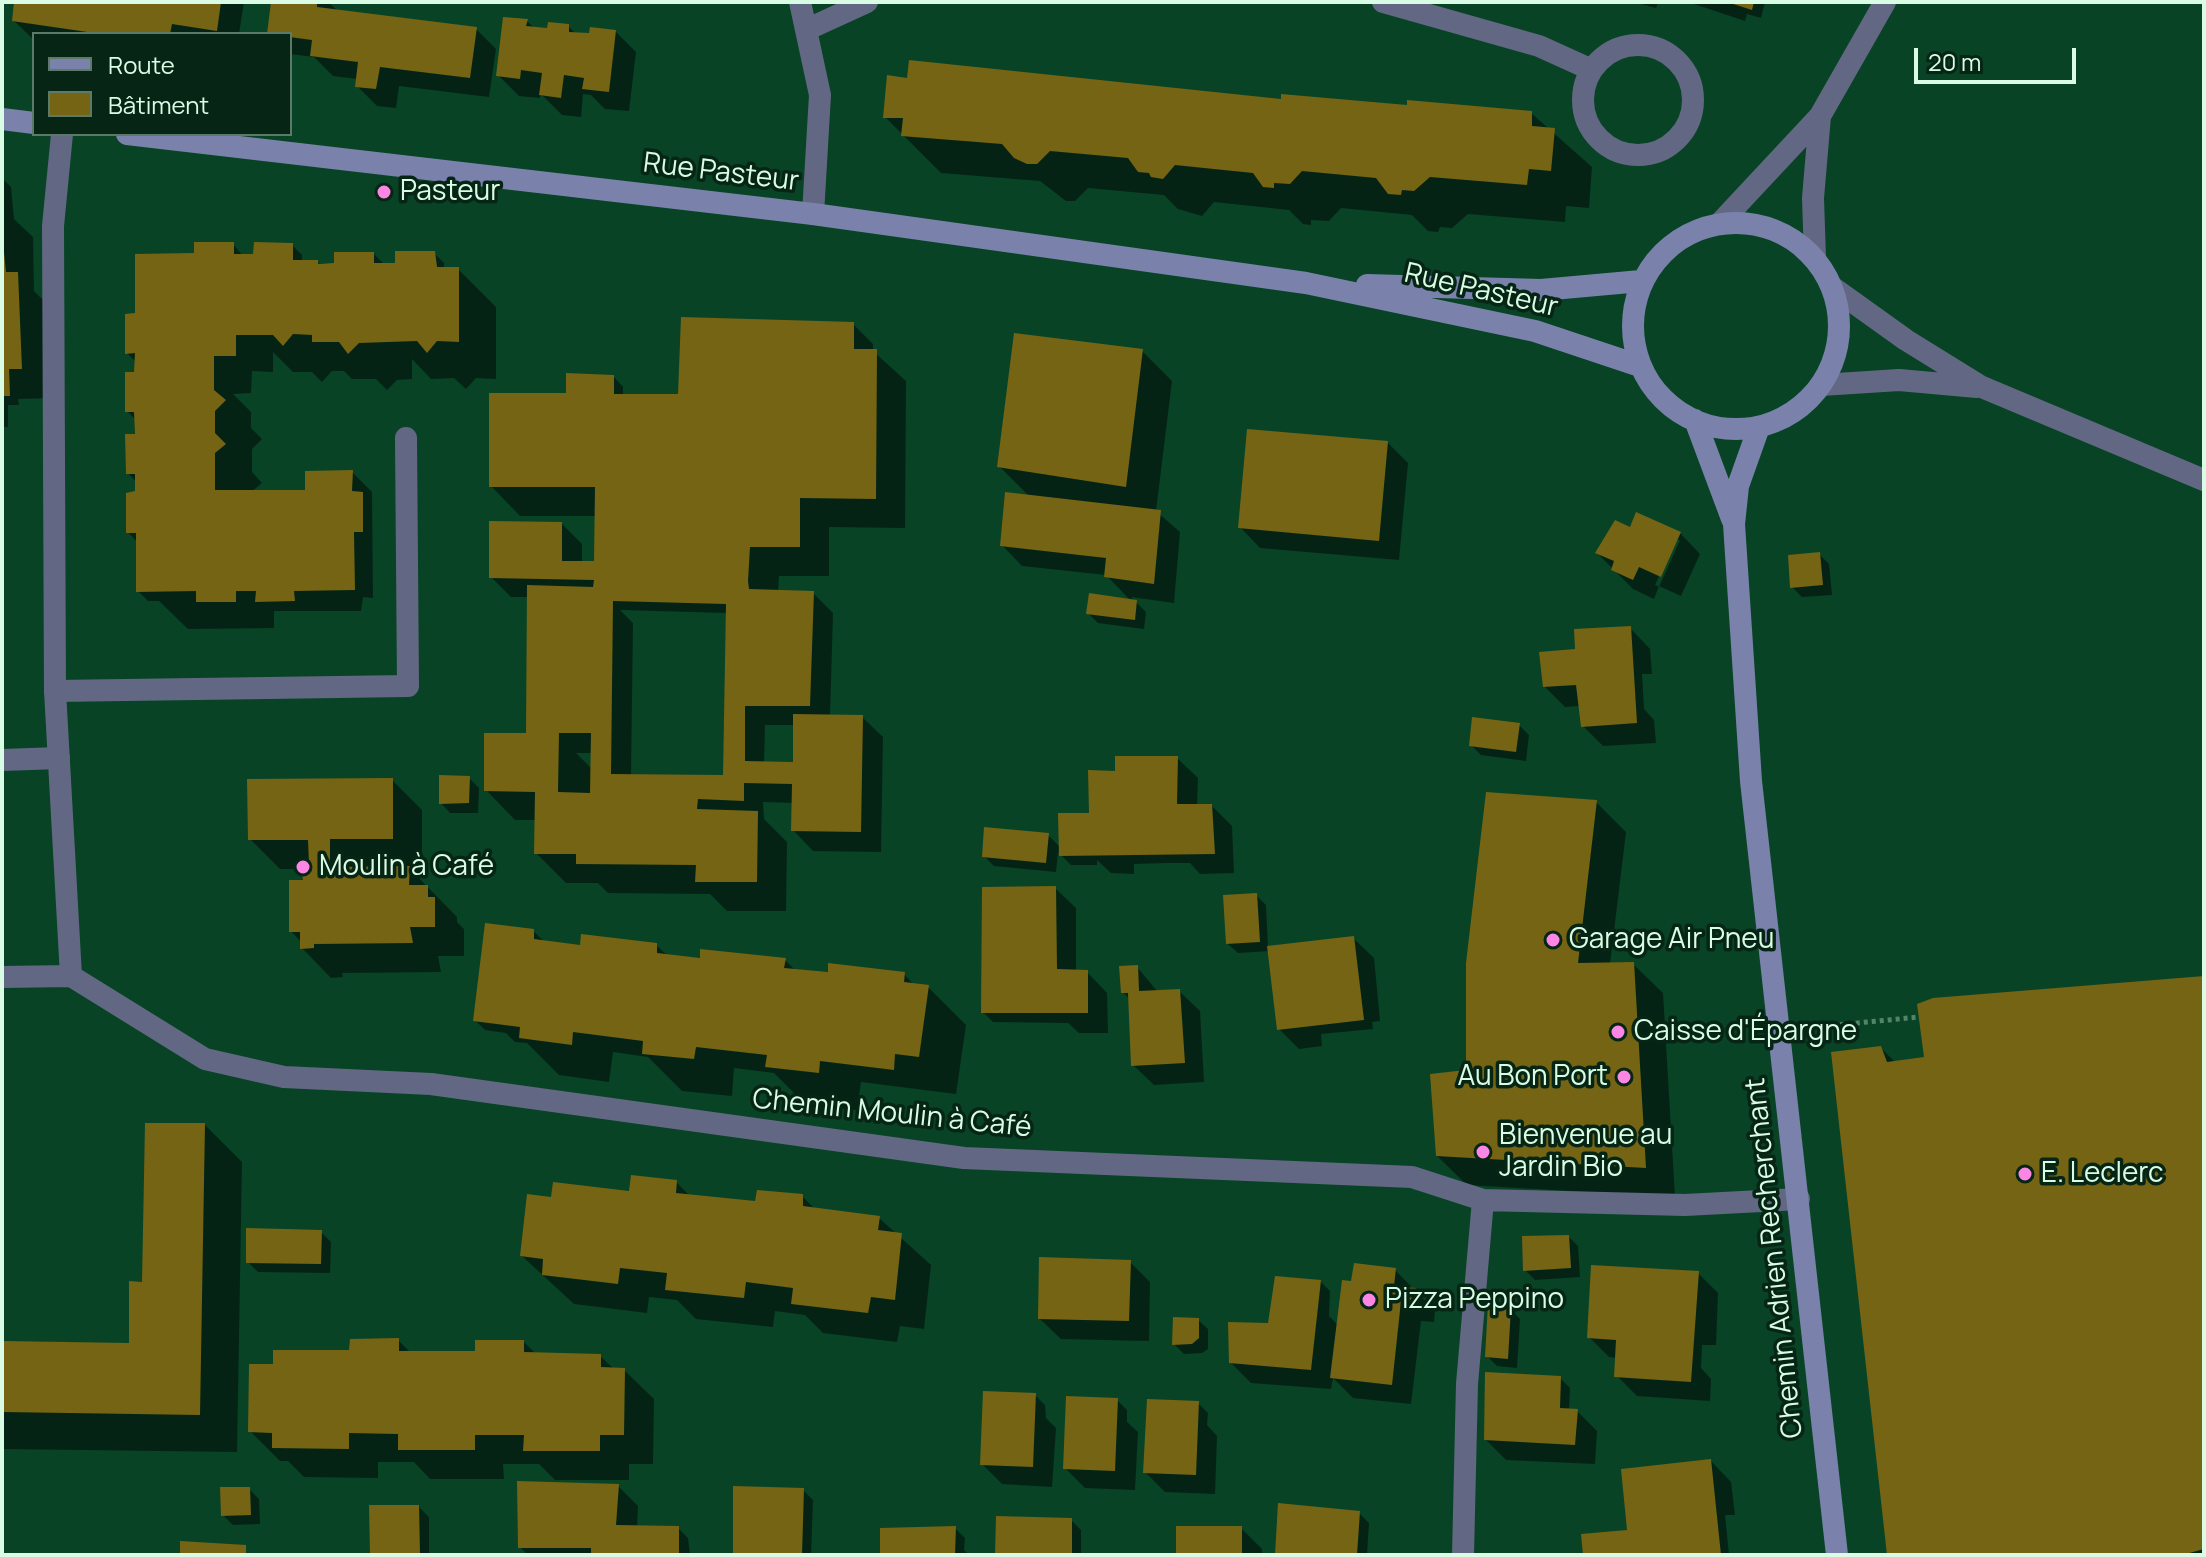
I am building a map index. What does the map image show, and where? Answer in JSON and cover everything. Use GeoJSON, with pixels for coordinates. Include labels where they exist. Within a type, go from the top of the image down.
{"type":"FeatureCollection","features":[{"type":"Feature","properties":{"kind":"main road"},"geometry":{"type":"LineString","coordinates":[[2,119],[32,123]]}},
{"type":"Feature","properties":{"kind":"main road","name":"Rue Pasteur"},"geometry":{"type":"LineString","coordinates":[[144,136],[813,214],[1306,283],[1535,331],[1640,366]]}},
{"type":"Feature","properties":{"kind":"main road"},"geometry":{"type":"LineString","coordinates":[[1721,222],[1755,224],[1788,236],[1815,258],[1832,287],[1840,320],[1836,354],[1821,385],[1805,405],[1759,427],[1734,430],[1695,420],[1666,402],[1640,366],[1632,337],[1633,309],[1641,281],[1670,246],[1689,233],[1721,222]]}},
{"type":"Feature","properties":{"kind":"main road","name":"Rue Pasteur"},"geometry":{"type":"LineString","coordinates":[[1306,283],[1541,290],[1641,281]]}},
{"type":"Feature","properties":{"kind":"main road","name":"Chemin Adrien Recherchant"},"geometry":{"type":"LineString","coordinates":[[1695,420],[1734,524]]}},
{"type":"Feature","properties":{"kind":"main road","name":"Chemin Adrien Recherchant"},"geometry":{"type":"LineString","coordinates":[[1759,427],[1738,486],[1734,524],[1751,781],[1837,1555]]}},
{"type":"Feature","properties":{"kind":"street"},"geometry":{"type":"LineString","coordinates":[[800,2],[820,95],[813,214]]}},
{"type":"Feature","properties":{"kind":"street"},"geometry":{"type":"LineString","coordinates":[[808,29],[867,2]]}},
{"type":"Feature","properties":{"kind":"street"},"geometry":{"type":"LineString","coordinates":[[1383,2],[1539,46],[1592,70]]}},
{"type":"Feature","properties":{"kind":"street"},"geometry":{"type":"LineString","coordinates":[[1721,222],[1820,116],[1885,2]]}},
{"type":"Feature","properties":{"kind":"street"},"geometry":{"type":"LineString","coordinates":[[1637,44],[1672,56],[1691,86],[1688,122],[1678,137],[1664,148],[1647,154],[1628,154],[1612,148],[1587,122],[1584,86],[1592,70],[1604,56],[1637,44]]}},
{"type":"Feature","properties":{"kind":"street"},"geometry":{"type":"LineString","coordinates":[[1815,258],[1813,198],[1820,116]]}},
{"type":"Feature","properties":{"kind":"street"},"geometry":{"type":"LineString","coordinates":[[2,977],[71,976],[55,691],[53,226],[62,136]]}},
{"type":"Feature","properties":{"kind":"street"},"geometry":{"type":"LineString","coordinates":[[1832,287],[1906,340],[1982,387],[2204,480]]}},
{"type":"Feature","properties":{"kind":"street"},"geometry":{"type":"LineString","coordinates":[[1821,385],[1899,380],[1982,387]]}},
{"type":"Feature","properties":{"kind":"street"},"geometry":{"type":"LineString","coordinates":[[55,691],[408,686],[406,438]]}},
{"type":"Feature","properties":{"kind":"street"},"geometry":{"type":"LineString","coordinates":[[2,760],[59,758]]}},
{"type":"Feature","properties":{"kind":"street","name":"Chemin Moulin à Café"},"geometry":{"type":"LineString","coordinates":[[71,976],[205,1059],[284,1077],[431,1084],[964,1158],[1412,1177],[1483,1200],[1685,1205],[1799,1199]]}},
{"type":"Feature","properties":{"kind":"street"},"geometry":{"type":"LineString","coordinates":[[1463,1555],[1467,1384],[1483,1200]]}},
{"type":"Feature","properties":{"kind":"path"},"geometry":{"type":"LineString","coordinates":[[1779,1031],[1919,1017]]}},
{"type":"Feature","properties":{"kind":"building"},"geometry":{"type":"Polygon","coordinates":[[[14,2],[221,2],[217,31],[172,24],[170,32],[87,32],[12,21],[14,2]]]}},
{"type":"Feature","properties":{"kind":"building"},"geometry":{"type":"Polygon","coordinates":[[[271,2],[317,2],[317,7],[477,27],[470,78],[380,67],[376,89],[355,87],[358,62],[310,56],[312,40],[292,37],[292,32],[267,32],[271,2]]]}},
{"type":"Feature","properties":{"kind":"building"},"geometry":{"type":"Polygon","coordinates":[[[1727,2],[1754,2],[1752,10],[1727,2]]]}},
{"type":"Feature","properties":{"kind":"building"},"geometry":{"type":"Polygon","coordinates":[[[503,17],[528,19],[526,26],[547,28],[548,22],[569,24],[569,32],[589,33],[590,27],[616,30],[609,92],[582,89],[584,78],[564,75],[561,98],[539,95],[542,73],[521,70],[520,79],[496,76],[503,17]]]}},
{"type":"Feature","properties":{"kind":"building"},"geometry":{"type":"Polygon","coordinates":[[[909,60],[1281,99],[1281,94],[1407,105],[1407,100],[1532,111],[1532,126],[1555,128],[1551,171],[1529,169],[1527,185],[1430,177],[1414,191],[1402,190],[1401,195],[1388,194],[1376,178],[1302,171],[1290,184],[1274,183],[1274,188],[1263,187],[1253,173],[1175,165],[1163,179],[1151,177],[1149,173],[1138,172],[1128,158],[1050,151],[1037,164],[1027,164],[1014,158],[1002,144],[901,136],[903,118],[883,118],[887,75],[907,78],[909,60]]]}},
{"type":"Feature","properties":{"kind":"building"},"geometry":{"type":"Polygon","coordinates":[[[2,232],[6,272],[18,272],[22,369],[9,369],[10,396],[2,396],[2,232]]]}},
{"type":"Feature","properties":{"kind":"building"},"geometry":{"type":"Polygon","coordinates":[[[194,242],[234,242],[234,254],[253,254],[254,242],[293,243],[293,260],[318,260],[318,264],[334,263],[334,252],[374,252],[374,263],[395,263],[395,251],[435,251],[437,267],[459,267],[459,342],[437,341],[427,353],[417,341],[359,343],[348,354],[339,342],[312,342],[312,335],[293,334],[283,346],[273,335],[236,335],[236,356],[214,356],[214,390],[226,400],[215,411],[215,433],[226,444],[215,453],[215,490],[305,490],[305,471],[353,470],[352,491],[363,492],[363,532],[354,532],[355,590],[294,591],[295,601],[255,602],[256,591],[236,591],[236,602],[196,602],[196,591],[136,592],[136,533],[126,533],[126,493],[135,491],[135,474],[126,474],[125,434],[135,434],[134,412],[125,412],[125,372],[134,372],[135,353],[125,354],[125,314],[135,313],[135,254],[194,253],[194,242]]]}},
{"type":"Feature","properties":{"kind":"building"},"geometry":{"type":"Polygon","coordinates":[[[681,317],[854,322],[854,349],[877,349],[876,499],[800,498],[800,547],[750,547],[748,581],[749,589],[814,591],[810,706],[745,706],[745,761],[793,762],[793,714],[863,715],[861,832],[791,831],[792,784],[744,783],[744,801],[698,799],[697,809],[758,811],[757,882],[695,882],[696,865],[576,864],[576,854],[534,854],[535,792],[484,791],[484,733],[526,733],[527,585],[593,587],[594,580],[489,578],[489,521],[562,522],[562,561],[594,561],[595,487],[489,487],[489,393],[566,393],[566,373],[614,375],[614,394],[678,394],[681,317]],[[613,601],[611,774],[723,775],[726,604],[613,601]],[[559,733],[558,792],[590,793],[591,733],[559,733]]]}},
{"type":"Feature","properties":{"kind":"building"},"geometry":{"type":"Polygon","coordinates":[[[1014,333],[1143,349],[1126,487],[997,467],[1014,333]]]}},
{"type":"Feature","properties":{"kind":"building"},"geometry":{"type":"Polygon","coordinates":[[[1247,429],[1388,441],[1379,541],[1238,528],[1247,429]]]}},
{"type":"Feature","properties":{"kind":"building"},"geometry":{"type":"Polygon","coordinates":[[[1005,492],[1161,510],[1154,584],[1104,577],[1106,558],[1000,546],[1005,492]]]}},
{"type":"Feature","properties":{"kind":"building"},"geometry":{"type":"Polygon","coordinates":[[[1636,512],[1681,532],[1661,577],[1639,567],[1633,580],[1611,570],[1614,561],[1595,553],[1615,520],[1630,527],[1636,512]]]}},
{"type":"Feature","properties":{"kind":"building"},"geometry":{"type":"Polygon","coordinates":[[[1820,552],[1823,585],[1790,588],[1788,555],[1820,552]]]}},
{"type":"Feature","properties":{"kind":"building"},"geometry":{"type":"Polygon","coordinates":[[[1089,593],[1137,600],[1135,620],[1086,614],[1089,593]]]}},
{"type":"Feature","properties":{"kind":"building"},"geometry":{"type":"Polygon","coordinates":[[[1631,626],[1637,723],[1581,727],[1576,685],[1543,687],[1539,652],[1575,649],[1574,629],[1631,626]]]}},
{"type":"Feature","properties":{"kind":"building"},"geometry":{"type":"Polygon","coordinates":[[[1472,717],[1520,723],[1516,752],[1469,746],[1472,717]]]}},
{"type":"Feature","properties":{"kind":"building"},"geometry":{"type":"Polygon","coordinates":[[[1115,756],[1178,756],[1177,804],[1212,804],[1215,854],[1059,856],[1058,813],[1089,813],[1088,770],[1115,771],[1115,756]]]}},
{"type":"Feature","properties":{"kind":"building"},"geometry":{"type":"Polygon","coordinates":[[[439,775],[470,776],[469,803],[439,804],[439,775]]]}},
{"type":"Feature","properties":{"kind":"building"},"geometry":{"type":"Polygon","coordinates":[[[393,778],[393,839],[330,839],[330,867],[410,866],[409,885],[428,885],[428,897],[435,897],[435,927],[410,927],[413,943],[314,944],[314,948],[300,949],[300,932],[289,932],[289,880],[303,880],[300,863],[309,864],[308,840],[248,840],[247,779],[393,778]]]}},
{"type":"Feature","properties":{"kind":"building"},"geometry":{"type":"Polygon","coordinates":[[[1486,792],[1597,800],[1578,963],[1634,962],[1646,1168],[1436,1156],[1430,1074],[1466,1070],[1466,963],[1486,792]]]}},
{"type":"Feature","properties":{"kind":"building"},"geometry":{"type":"Polygon","coordinates":[[[984,827],[1049,833],[1046,863],[982,857],[984,827]]]}},
{"type":"Feature","properties":{"kind":"building"},"geometry":{"type":"Polygon","coordinates":[[[1056,886],[1057,969],[1088,970],[1088,1013],[981,1013],[982,887],[1056,886]]]}},
{"type":"Feature","properties":{"kind":"building"},"geometry":{"type":"Polygon","coordinates":[[[1257,893],[1260,942],[1226,944],[1223,895],[1257,893]]]}},
{"type":"Feature","properties":{"kind":"building"},"geometry":{"type":"Polygon","coordinates":[[[485,923],[534,929],[534,939],[580,945],[581,934],[657,943],[657,953],[700,958],[700,949],[786,958],[784,968],[828,972],[828,963],[905,972],[904,982],[929,985],[919,1057],[895,1054],[894,1070],[820,1061],[819,1073],[765,1067],[767,1055],[696,1047],[694,1059],[642,1054],[643,1041],[573,1032],[572,1045],[519,1038],[520,1027],[473,1021],[485,923]]]}},
{"type":"Feature","properties":{"kind":"building"},"geometry":{"type":"Polygon","coordinates":[[[1354,936],[1364,1020],[1277,1030],[1267,946],[1354,936]]]}},
{"type":"Feature","properties":{"kind":"building"},"geometry":{"type":"Polygon","coordinates":[[[1138,965],[1139,991],[1180,989],[1185,1063],[1131,1066],[1128,993],[1121,993],[1119,966],[1138,965]]]}},
{"type":"Feature","properties":{"kind":"building","name":"E. Leclerc"},"geometry":{"type":"Polygon","coordinates":[[[2204,976],[2204,1549],[2182,1555],[1887,1555],[1831,1052],[1881,1046],[1887,1062],[1924,1057],[1917,1004],[1933,998],[2204,976]]]}},
{"type":"Feature","properties":{"kind":"building"},"geometry":{"type":"Polygon","coordinates":[[[145,1123],[205,1123],[200,1415],[2,1412],[2,1341],[129,1343],[129,1281],[142,1282],[145,1123]]]}},
{"type":"Feature","properties":{"kind":"building"},"geometry":{"type":"Polygon","coordinates":[[[631,1175],[677,1180],[676,1193],[755,1201],[757,1190],[803,1194],[803,1206],[880,1216],[878,1230],[902,1233],[895,1300],[871,1297],[868,1313],[791,1304],[793,1288],[746,1282],[744,1298],[665,1290],[667,1273],[620,1268],[618,1284],[542,1275],[543,1259],[520,1256],[527,1194],[551,1197],[553,1182],[629,1191],[631,1175]]]}},
{"type":"Feature","properties":{"kind":"building"},"geometry":{"type":"Polygon","coordinates":[[[246,1228],[322,1230],[321,1264],[246,1263],[246,1228]]]}},
{"type":"Feature","properties":{"kind":"building"},"geometry":{"type":"Polygon","coordinates":[[[1569,1235],[1571,1268],[1523,1271],[1522,1236],[1569,1235]]]}},
{"type":"Feature","properties":{"kind":"building"},"geometry":{"type":"Polygon","coordinates":[[[1039,1257],[1131,1260],[1129,1321],[1038,1319],[1039,1257]]]}},
{"type":"Feature","properties":{"kind":"building"},"geometry":{"type":"Polygon","coordinates":[[[1354,1263],[1396,1268],[1394,1286],[1416,1288],[1414,1303],[1401,1301],[1392,1385],[1330,1378],[1342,1280],[1351,1281],[1354,1263]]]}},
{"type":"Feature","properties":{"kind":"building"},"geometry":{"type":"Polygon","coordinates":[[[1591,1265],[1699,1271],[1691,1382],[1614,1377],[1616,1340],[1587,1338],[1591,1265]]]}},
{"type":"Feature","properties":{"kind":"building"},"geometry":{"type":"Polygon","coordinates":[[[1275,1276],[1321,1280],[1311,1370],[1229,1363],[1228,1322],[1268,1323],[1275,1276]]]}},
{"type":"Feature","properties":{"kind":"building"},"geometry":{"type":"Polygon","coordinates":[[[1488,1304],[1511,1308],[1508,1359],[1485,1357],[1488,1304]]]}},
{"type":"Feature","properties":{"kind":"building"},"geometry":{"type":"Polygon","coordinates":[[[1173,1317],[1199,1318],[1199,1338],[1192,1344],[1172,1345],[1173,1317]]]}},
{"type":"Feature","properties":{"kind":"building"},"geometry":{"type":"Polygon","coordinates":[[[399,1338],[399,1351],[475,1351],[475,1340],[524,1340],[524,1352],[601,1354],[601,1367],[625,1368],[624,1435],[600,1435],[600,1451],[523,1451],[524,1435],[475,1435],[475,1450],[398,1450],[398,1434],[349,1433],[349,1449],[272,1448],[272,1433],[248,1432],[249,1364],[273,1364],[273,1350],[349,1350],[350,1339],[399,1338]]]}},
{"type":"Feature","properties":{"kind":"building"},"geometry":{"type":"Polygon","coordinates":[[[1485,1372],[1561,1376],[1560,1408],[1578,1409],[1575,1445],[1484,1440],[1485,1372]]]}},
{"type":"Feature","properties":{"kind":"building"},"geometry":{"type":"Polygon","coordinates":[[[983,1391],[1036,1393],[1033,1467],[980,1465],[983,1391]]]}},
{"type":"Feature","properties":{"kind":"building"},"geometry":{"type":"Polygon","coordinates":[[[1066,1396],[1118,1398],[1115,1471],[1063,1469],[1066,1396]]]}},
{"type":"Feature","properties":{"kind":"building"},"geometry":{"type":"Polygon","coordinates":[[[1147,1399],[1199,1401],[1196,1475],[1143,1473],[1147,1399]]]}},
{"type":"Feature","properties":{"kind":"building"},"geometry":{"type":"Polygon","coordinates":[[[1711,1459],[1721,1555],[1583,1555],[1581,1534],[1627,1530],[1621,1469],[1711,1459]]]}},
{"type":"Feature","properties":{"kind":"building"},"geometry":{"type":"Polygon","coordinates":[[[517,1481],[619,1484],[616,1525],[679,1526],[679,1555],[591,1555],[591,1548],[518,1548],[517,1481]]]}},
{"type":"Feature","properties":{"kind":"building"},"geometry":{"type":"Polygon","coordinates":[[[733,1486],[804,1488],[802,1555],[733,1555],[733,1486]]]}},
{"type":"Feature","properties":{"kind":"building"},"geometry":{"type":"Polygon","coordinates":[[[220,1487],[250,1487],[251,1515],[221,1516],[220,1487]]]}},
{"type":"Feature","properties":{"kind":"building"},"geometry":{"type":"Polygon","coordinates":[[[1278,1503],[1360,1511],[1357,1555],[1275,1555],[1278,1503]]]}},
{"type":"Feature","properties":{"kind":"building"},"geometry":{"type":"Polygon","coordinates":[[[369,1505],[419,1505],[420,1554],[370,1554],[369,1505]]]}},
{"type":"Feature","properties":{"kind":"building"},"geometry":{"type":"Polygon","coordinates":[[[996,1516],[1072,1518],[1072,1555],[995,1555],[996,1516]]]}},
{"type":"Feature","properties":{"kind":"building"},"geometry":{"type":"Polygon","coordinates":[[[956,1526],[955,1555],[880,1555],[880,1528],[956,1526]]]}},
{"type":"Feature","properties":{"kind":"building"},"geometry":{"type":"Polygon","coordinates":[[[1176,1526],[1242,1526],[1242,1555],[1176,1555],[1176,1526]]]}},
{"type":"Feature","properties":{"kind":"building"},"geometry":{"type":"Polygon","coordinates":[[[180,1541],[246,1545],[246,1555],[180,1555],[180,1541]]]}},
{"type":"Feature","properties":{"kind":"place","name":"Pasteur"},"geometry":{"type":"Point","coordinates":[384,192]}},
{"type":"Feature","properties":{"kind":"place","name":"Moulin à Café"},"geometry":{"type":"Point","coordinates":[303,867]}},
{"type":"Feature","properties":{"kind":"place","name":"Garage Air Pneu"},"geometry":{"type":"Point","coordinates":[1553,940]}},
{"type":"Feature","properties":{"kind":"place","name":"Caisse d'Épargne"},"geometry":{"type":"Point","coordinates":[1618,1032]}},
{"type":"Feature","properties":{"kind":"place","name":"Au Bon Port"},"geometry":{"type":"Point","coordinates":[1624,1077]}},
{"type":"Feature","properties":{"kind":"place","name":"Bienvenue au Jardin Bio"},"geometry":{"type":"Point","coordinates":[1483,1152]}},
{"type":"Feature","properties":{"kind":"place","name":"E. Leclerc"},"geometry":{"type":"Point","coordinates":[2025,1174]}},
{"type":"Feature","properties":{"kind":"place","name":"Pizza Peppino"},"geometry":{"type":"Point","coordinates":[1369,1300]}}]}
